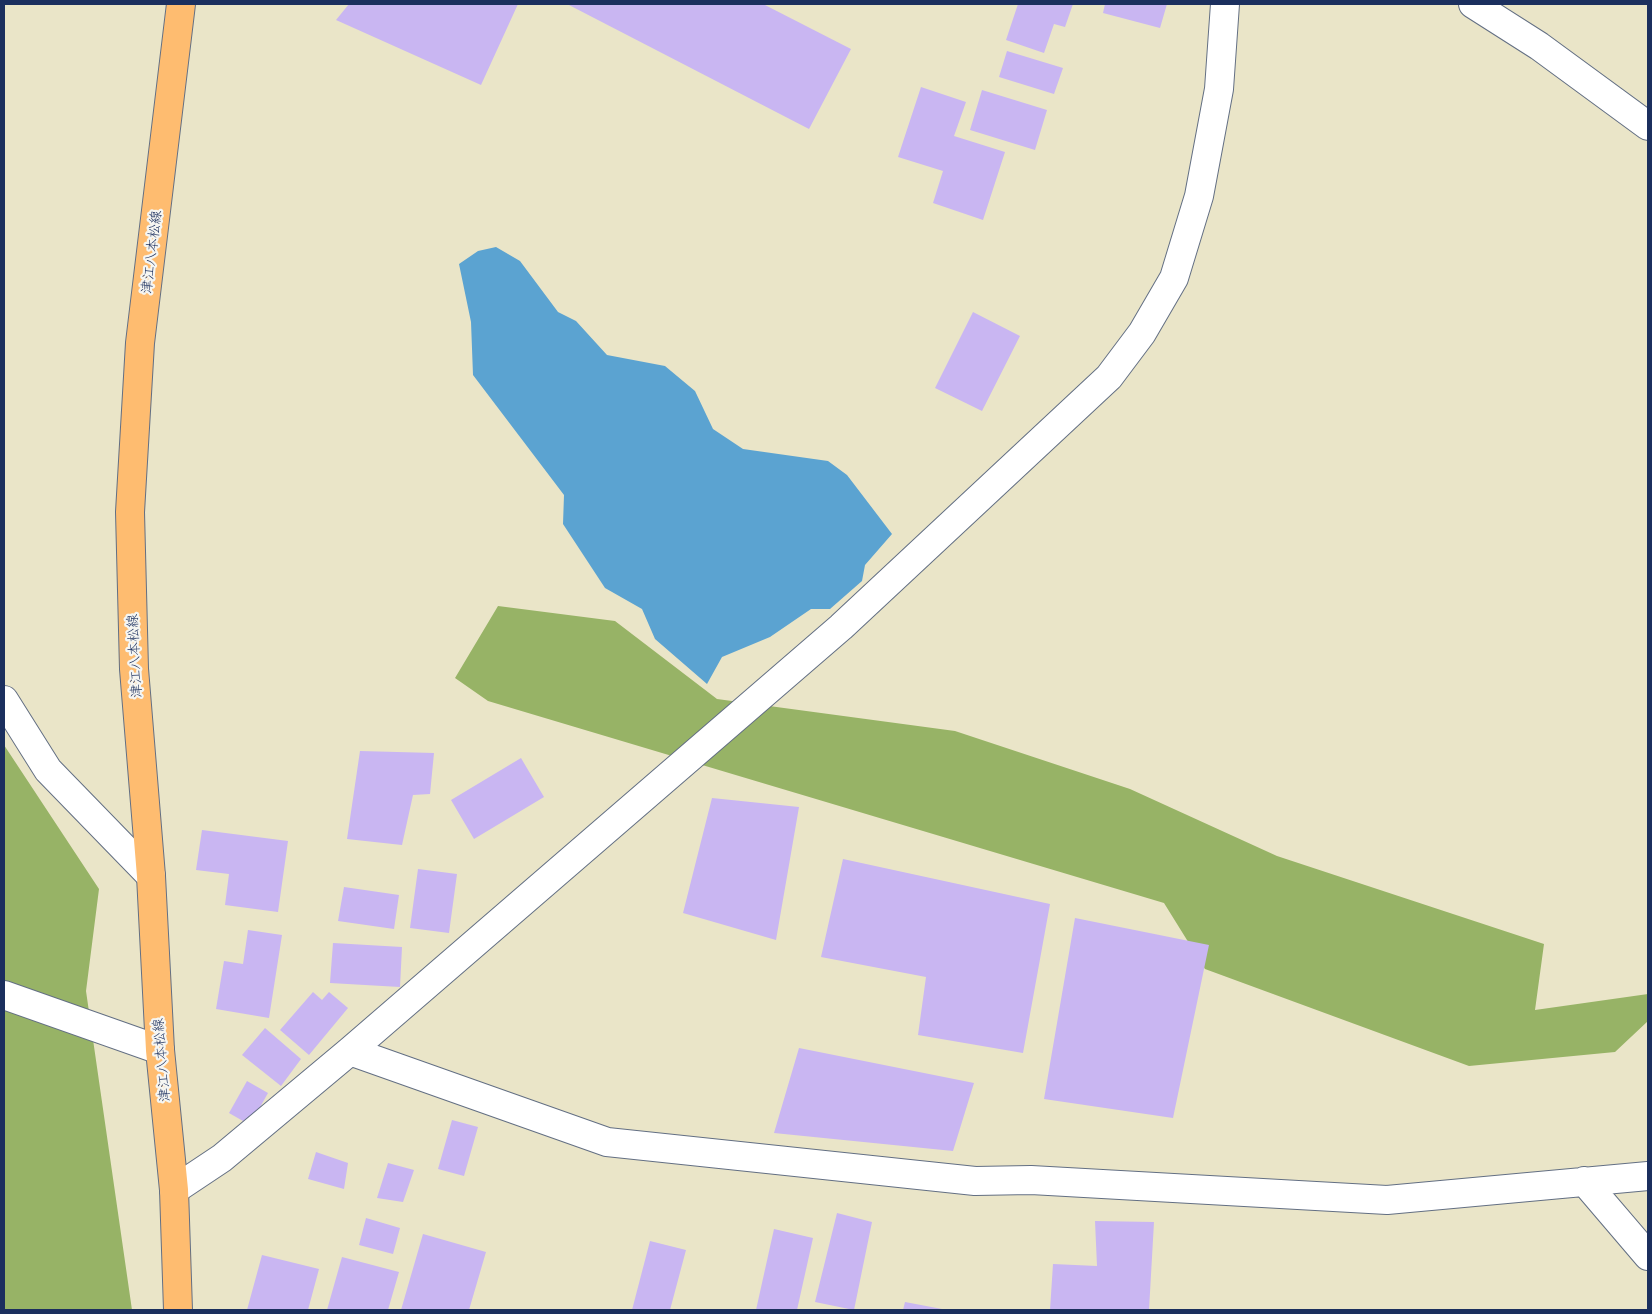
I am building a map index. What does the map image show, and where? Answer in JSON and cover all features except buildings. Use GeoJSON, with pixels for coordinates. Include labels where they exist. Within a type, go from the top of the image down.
{"type":"FeatureCollection","features":[{"type":"Feature","properties":{"kind":"main road","name":"津江八本松線"},"geometry":{"type":"LineString","coordinates":[[178,1310],[174,1190],[160,1050],[151,876],[134,668],[130,512],[140,343],[181,4]]}},
{"type":"Feature","properties":{"kind":"street"},"geometry":{"type":"LineString","coordinates":[[174,1190],[222,1158],[350,1051],[841,627],[1109,377],[1142,333],[1174,278],[1199,196],[1219,89],[1225,4]]}},
{"type":"Feature","properties":{"kind":"street"},"geometry":{"type":"LineString","coordinates":[[1473,4],[1539,46],[1648,126]]}},
{"type":"Feature","properties":{"kind":"street"},"geometry":{"type":"LineString","coordinates":[[4,700],[48,770],[151,876]]}},
{"type":"Feature","properties":{"kind":"street"},"geometry":{"type":"LineString","coordinates":[[4,995],[160,1050]]}},
{"type":"Feature","properties":{"kind":"street"},"geometry":{"type":"LineString","coordinates":[[350,1051],[607,1142],[975,1181],[1031,1180],[1387,1200],[1648,1176]]}},
{"type":"Feature","properties":{"kind":"street"},"geometry":{"type":"LineString","coordinates":[[1584,1181],[1648,1256]]}},
{"type":"Feature","properties":{"kind":"green space"},"geometry":{"type":"Polygon","coordinates":[[[498,606],[615,621],[717,699],[955,731],[1130,789],[1277,856],[1544,944],[1535,1010],[1648,994],[1648,1021],[1615,1052],[1469,1066],[1205,969],[1164,903],[488,701],[455,678],[498,606]]]}},
{"type":"Feature","properties":{"kind":"green space"},"geometry":{"type":"Polygon","coordinates":[[[4,745],[99,889],[86,991],[132,1310],[4,1310],[4,745]]]}},
{"type":"Feature","properties":{"kind":"water"},"geometry":{"type":"Polygon","coordinates":[[[496,247],[520,261],[558,312],[576,321],[607,355],[665,366],[695,391],[713,429],[743,449],[828,461],[847,475],[892,534],[865,565],[862,581],[830,609],[811,609],[770,637],[722,657],[707,684],[655,639],[642,609],[605,588],[563,524],[564,495],[473,375],[471,322],[459,264],[478,251],[496,247]]]}}]}
